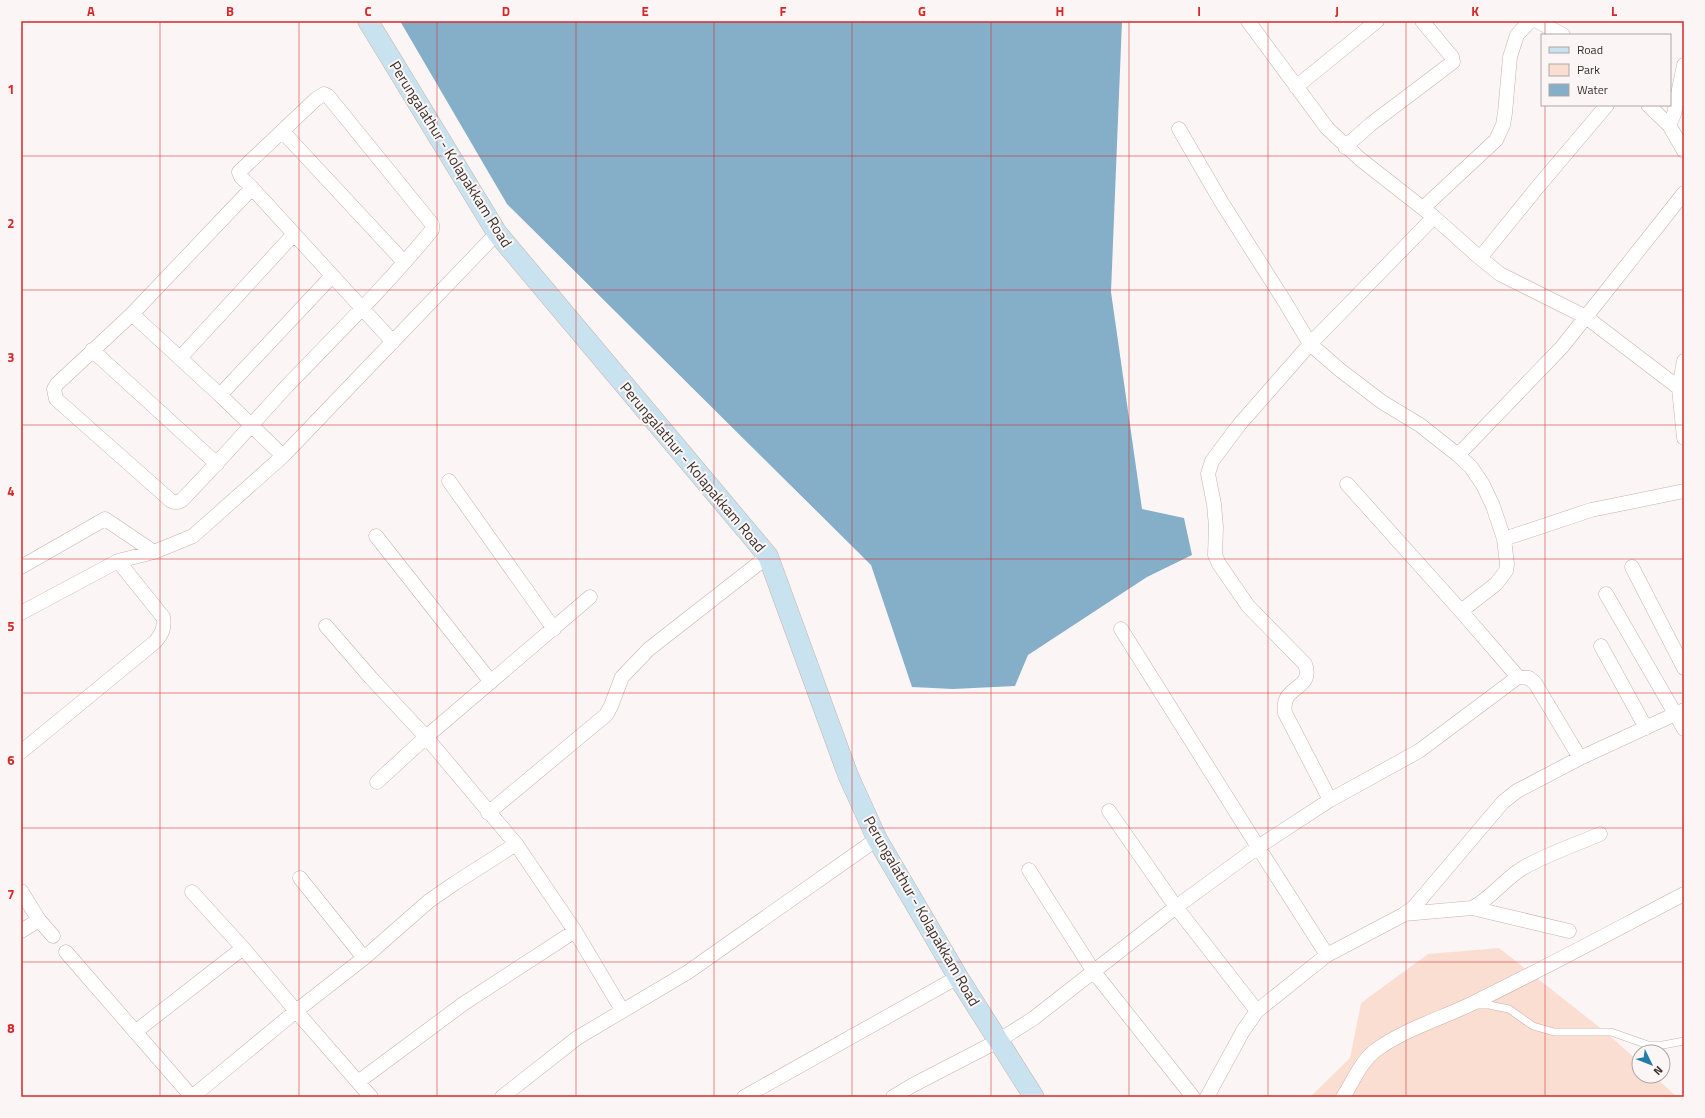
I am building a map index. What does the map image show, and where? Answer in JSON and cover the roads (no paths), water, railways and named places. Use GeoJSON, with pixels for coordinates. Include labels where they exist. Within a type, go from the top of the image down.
{"type":"FeatureCollection","features":[{"type":"Feature","properties":{"kind":"main road","name":"Perungalathur - Kolapakkam Road"},"geometry":{"type":"LineString","coordinates":[[368,21],[497,234],[768,556],[848,775],[877,839],[958,976],[1034,1097]]}},
{"type":"Feature","properties":{"kind":"street"},"geometry":{"type":"LineString","coordinates":[[1248,21],[1326,128],[1345,146],[1434,217],[1500,274],[1586,317],[1679,388]]}},
{"type":"Feature","properties":{"kind":"street"},"geometry":{"type":"LineString","coordinates":[[1296,87],[1377,21]]}},
{"type":"Feature","properties":{"kind":"street"},"geometry":{"type":"LineString","coordinates":[[1345,146],[1371,124],[1453,62],[1452,57],[1422,21]]}},
{"type":"Feature","properties":{"kind":"street"},"geometry":{"type":"LineString","coordinates":[[1423,208],[1496,140],[1503,125],[1506,113],[1510,57],[1517,35],[1530,21]]}},
{"type":"Feature","properties":{"kind":"street"},"geometry":{"type":"LineString","coordinates":[[1536,21],[1560,34]]}},
{"type":"Feature","properties":{"kind":"street"},"geometry":{"type":"LineString","coordinates":[[1669,125],[1674,114],[1684,65]]}},
{"type":"Feature","properties":{"kind":"street"},"geometry":{"type":"LineString","coordinates":[[252,188],[132,314],[56,384],[54,389],[56,398],[174,503],[182,500],[217,464],[251,425],[362,308],[404,262],[432,230],[432,224],[328,96],[324,94],[320,95],[240,172],[241,177],[252,188],[362,308],[392,342]]}},
{"type":"Feature","properties":{"kind":"street"},"geometry":{"type":"LineString","coordinates":[[1480,258],[1606,106]]}},
{"type":"Feature","properties":{"kind":"street"},"geometry":{"type":"LineString","coordinates":[[1649,106],[1669,125],[1684,151]]}},
{"type":"Feature","properties":{"kind":"street"},"geometry":{"type":"LineString","coordinates":[[1179,129],[1222,203],[1310,344],[1340,370],[1382,402],[1420,425],[1472,467],[1493,506],[1504,539],[1507,564],[1503,577],[1461,610]]}},
{"type":"Feature","properties":{"kind":"street"},"geometry":{"type":"LineString","coordinates":[[283,132],[404,262]]}},
{"type":"Feature","properties":{"kind":"street"},"geometry":{"type":"LineString","coordinates":[[1458,455],[1562,347],[1684,193]]}},
{"type":"Feature","properties":{"kind":"street"},"geometry":{"type":"LineString","coordinates":[[1330,800],[1285,713],[1285,699],[1304,682],[1308,670],[1305,664],[1248,606],[1219,564],[1215,555],[1216,527],[1214,504],[1208,474],[1212,461],[1239,425],[1310,344],[1434,217]]}},
{"type":"Feature","properties":{"kind":"street"},"geometry":{"type":"LineString","coordinates":[[180,358],[294,234]]}},
{"type":"Feature","properties":{"kind":"street"},"geometry":{"type":"LineString","coordinates":[[21,613],[118,561],[154,552],[194,536],[283,456],[497,234]]}},
{"type":"Feature","properties":{"kind":"street"},"geometry":{"type":"LineString","coordinates":[[220,395],[332,276]]}},
{"type":"Feature","properties":{"kind":"street"},"geometry":{"type":"LineString","coordinates":[[132,314],[220,395],[283,456]]}},
{"type":"Feature","properties":{"kind":"street"},"geometry":{"type":"LineString","coordinates":[[92,350],[217,464]]}},
{"type":"Feature","properties":{"kind":"street"},"geometry":{"type":"LineString","coordinates":[[1684,361],[1679,388],[1684,438]]}},
{"type":"Feature","properties":{"kind":"street"},"geometry":{"type":"LineString","coordinates":[[449,481],[554,629]]}},
{"type":"Feature","properties":{"kind":"street"},"geometry":{"type":"LineString","coordinates":[[1347,484],[1461,610],[1518,677]]}},
{"type":"Feature","properties":{"kind":"street"},"geometry":{"type":"LineString","coordinates":[[1504,539],[1591,510],[1684,491]]}},
{"type":"Feature","properties":{"kind":"street"},"geometry":{"type":"LineString","coordinates":[[21,567],[105,519],[154,552]]}},
{"type":"Feature","properties":{"kind":"street"},"geometry":{"type":"LineString","coordinates":[[376,536],[491,682]]}},
{"type":"Feature","properties":{"kind":"street"},"geometry":{"type":"LineString","coordinates":[[488,813],[606,715],[622,677],[649,649],[768,556]]}},
{"type":"Feature","properties":{"kind":"street"},"geometry":{"type":"LineString","coordinates":[[21,752],[155,642],[162,634],[164,625],[163,617],[118,561]]}},
{"type":"Feature","properties":{"kind":"street"},"geometry":{"type":"LineString","coordinates":[[1632,567],[1684,668]]}},
{"type":"Feature","properties":{"kind":"street"},"geometry":{"type":"LineString","coordinates":[[1606,594],[1679,712],[1684,729]]}},
{"type":"Feature","properties":{"kind":"street"},"geometry":{"type":"LineString","coordinates":[[377,782],[426,737],[590,597]]}},
{"type":"Feature","properties":{"kind":"street"},"geometry":{"type":"LineString","coordinates":[[326,626],[371,678],[426,737],[488,813],[516,844],[575,931],[622,1010]]}},
{"type":"Feature","properties":{"kind":"street"},"geometry":{"type":"LineString","coordinates":[[1121,629],[1327,955]]}},
{"type":"Feature","properties":{"kind":"street"},"geometry":{"type":"LineString","coordinates":[[1601,646],[1646,728]]}},
{"type":"Feature","properties":{"kind":"street"},"geometry":{"type":"LineString","coordinates":[[893,1097],[998,1041],[1034,1018],[1176,907],[1258,847],[1330,800],[1419,751],[1518,677],[1529,678],[1535,683],[1580,758]]}},
{"type":"Feature","properties":{"kind":"street"},"geometry":{"type":"LineString","coordinates":[[1207,1097],[1243,1031],[1257,1011],[1327,955],[1404,914],[1414,907],[1503,802],[1517,791],[1580,758],[1679,712]]}},
{"type":"Feature","properties":{"kind":"street"},"geometry":{"type":"LineString","coordinates":[[1109,811],[1176,907],[1257,1011]]}},
{"type":"Feature","properties":{"kind":"street"},"geometry":{"type":"LineString","coordinates":[[1472,908],[1483,903],[1504,882],[1523,868],[1600,834]]}},
{"type":"Feature","properties":{"kind":"street"},"geometry":{"type":"LineString","coordinates":[[502,1097],[577,1038],[688,972],[877,839]]}},
{"type":"Feature","properties":{"kind":"street"},"geometry":{"type":"LineString","coordinates":[[66,952],[192,1097],[296,1011],[364,958],[429,901],[516,844]]}},
{"type":"Feature","properties":{"kind":"street"},"geometry":{"type":"LineString","coordinates":[[1029,870],[1094,972],[1193,1097]]}},
{"type":"Feature","properties":{"kind":"street"},"geometry":{"type":"LineString","coordinates":[[300,878],[364,958]]}},
{"type":"Feature","properties":{"kind":"street"},"geometry":{"type":"LineString","coordinates":[[21,891],[39,920],[53,936]]}},
{"type":"Feature","properties":{"kind":"street"},"geometry":{"type":"LineString","coordinates":[[192,892],[244,948],[296,1011],[371,1097]]}},
{"type":"Feature","properties":{"kind":"street"},"geometry":{"type":"LineString","coordinates":[[1343,1097],[1361,1067],[1375,1051],[1405,1033],[1470,1004],[1684,894]]}},
{"type":"Feature","properties":{"kind":"street"},"geometry":{"type":"LineString","coordinates":[[1404,914],[1472,908],[1569,931]]}},
{"type":"Feature","properties":{"kind":"street"},"geometry":{"type":"LineString","coordinates":[[21,931],[39,920]]}},
{"type":"Feature","properties":{"kind":"street"},"geometry":{"type":"LineString","coordinates":[[358,1082],[463,1004],[575,931]]}},
{"type":"Feature","properties":{"kind":"street"},"geometry":{"type":"LineString","coordinates":[[135,1032],[244,948]]}},
{"type":"Feature","properties":{"kind":"street"},"geometry":{"type":"LineString","coordinates":[[744,1097],[958,976]]}},
{"type":"Feature","properties":{"kind":"lane"},"geometry":{"type":"LineString","coordinates":[[1470,1004],[1505,1008],[1533,1026],[1554,1032],[1611,1032],[1648,1045],[1663,1045],[1684,1041]]}},
{"type":"Feature","properties":{"kind":"water"},"geometry":{"type":"Polygon","coordinates":[[[400,21],[1122,21],[1111,292],[1142,509],[1184,518],[1192,555],[1147,577],[1028,655],[1015,686],[953,689],[912,687],[871,565],[507,204],[400,21]]]}}]}
